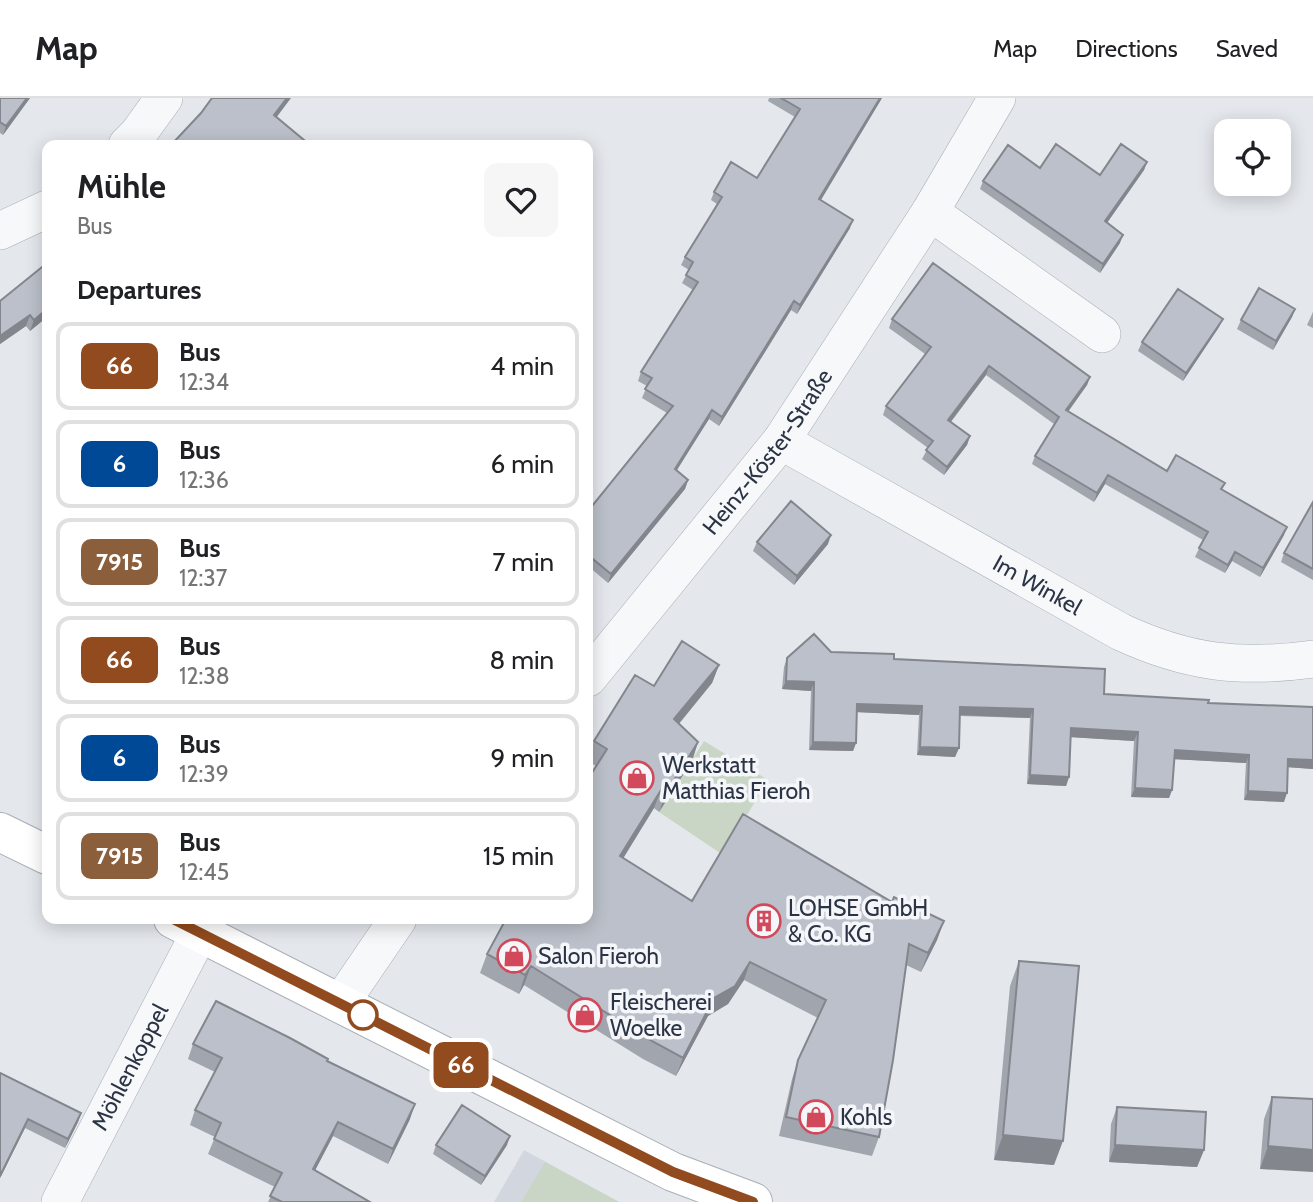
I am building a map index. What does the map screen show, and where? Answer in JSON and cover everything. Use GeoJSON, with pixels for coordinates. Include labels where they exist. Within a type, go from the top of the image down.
{"type":"FeatureCollection","features":[{"type":"Feature","properties":{"kind":"main road"},"geometry":{"type":"LineString","coordinates":[[0,832],[42,853]]}},
{"type":"Feature","properties":{"kind":"main road"},"geometry":{"type":"LineString","coordinates":[[186,925],[673,1172],[753,1202]]}},
{"type":"Feature","properties":{"kind":"street"},"geometry":{"type":"LineString","coordinates":[[132,140],[164,98]]}},
{"type":"Feature","properties":{"kind":"street","name":"Heinz-Köster-Straße"},"geometry":{"type":"LineString","coordinates":[[593,672],[781,441],[930,212],[997,98]]}},
{"type":"Feature","properties":{"kind":"street"},"geometry":{"type":"LineString","coordinates":[[0,231],[42,210]]}},
{"type":"Feature","properties":{"kind":"street"},"geometry":{"type":"LineString","coordinates":[[930,212],[1102,334]]}},
{"type":"Feature","properties":{"kind":"street","name":"Im Winkel"},"geometry":{"type":"LineString","coordinates":[[781,441],[1144,643],[1197,659],[1225,663],[1255,664],[1313,659]]}},
{"type":"Feature","properties":{"kind":"street"},"geometry":{"type":"LineString","coordinates":[[341,1004],[395,924]]}},
{"type":"Feature","properties":{"kind":"street","name":"Möhlenkoppel"},"geometry":{"type":"LineString","coordinates":[[60,1202],[186,925]]}},
{"type":"Feature","properties":{"kind":"shaded area"},"geometry":{"type":"Polygon","coordinates":[[[524,1150],[619,1202],[494,1202],[524,1150]]]}},
{"type":"Feature","properties":{"kind":"green space"},"geometry":{"type":"Polygon","coordinates":[[[704,741],[768,780],[723,855],[659,812],[704,741]]]}},
{"type":"Feature","properties":{"kind":"green space"},"geometry":{"type":"Polygon","coordinates":[[[545,1162],[619,1202],[521,1202],[545,1162]]]}},
{"type":"Feature","properties":{"kind":"building"},"geometry":{"type":"Polygon","coordinates":[[[0,98],[27,98],[6,126],[0,122],[0,98]]]}},
{"type":"Feature","properties":{"kind":"building"},"geometry":{"type":"Polygon","coordinates":[[[212,98],[287,98],[274,115],[304,140],[176,140],[212,98]]]}},
{"type":"Feature","properties":{"kind":"building"},"geometry":{"type":"Polygon","coordinates":[[[781,98],[880,98],[819,199],[853,220],[800,305],[794,301],[722,417],[712,410],[675,469],[688,480],[611,574],[593,559],[593,505],[673,406],[645,389],[652,378],[641,372],[698,282],[686,275],[693,262],[685,257],[722,197],[714,192],[731,162],[757,178],[800,109],[781,98]]]}},
{"type":"Feature","properties":{"kind":"building"},"geometry":{"type":"Polygon","coordinates":[[[1056,144],[1100,175],[1121,144],[1147,162],[1105,221],[1123,235],[1103,264],[983,181],[1008,145],[1040,168],[1056,144]]]}},
{"type":"Feature","properties":{"kind":"building"},"geometry":{"type":"Polygon","coordinates":[[[933,263],[1090,377],[1066,410],[1167,471],[1176,455],[1225,483],[1221,489],[1287,527],[1263,568],[1235,552],[1228,565],[1199,548],[1208,532],[1108,475],[1097,493],[1035,456],[1059,417],[989,366],[948,420],[970,436],[947,467],[926,450],[933,441],[886,406],[931,347],[892,319],[933,263]]]}},
{"type":"Feature","properties":{"kind":"building"},"geometry":{"type":"Polygon","coordinates":[[[42,267],[42,313],[34,320],[30,315],[0,336],[0,301],[42,267]]]}},
{"type":"Feature","properties":{"kind":"building"},"geometry":{"type":"Polygon","coordinates":[[[1259,288],[1295,309],[1276,341],[1241,320],[1259,288]]]}},
{"type":"Feature","properties":{"kind":"building"},"geometry":{"type":"Polygon","coordinates":[[[1178,289],[1223,319],[1186,373],[1142,342],[1178,289]]]}},
{"type":"Feature","properties":{"kind":"building"},"geometry":{"type":"Polygon","coordinates":[[[791,501],[831,535],[797,576],[757,542],[791,501]]]}},
{"type":"Feature","properties":{"kind":"building"},"geometry":{"type":"Polygon","coordinates":[[[1313,502],[1313,569],[1284,553],[1313,502]]]}},
{"type":"Feature","properties":{"kind":"building"},"geometry":{"type":"Polygon","coordinates":[[[814,634],[831,652],[894,654],[894,659],[1105,669],[1104,694],[1209,700],[1208,703],[1313,707],[1313,760],[1288,759],[1287,793],[1248,791],[1249,755],[1175,750],[1172,790],[1135,788],[1138,732],[1071,728],[1069,777],[1030,775],[1033,709],[960,707],[959,748],[920,747],[922,706],[857,704],[856,743],[813,742],[814,682],[786,681],[787,658],[814,634]]]}},
{"type":"Feature","properties":{"kind":"building"},"geometry":{"type":"Polygon","coordinates":[[[682,641],[719,665],[674,719],[698,742],[666,793],[661,790],[620,856],[692,901],[743,814],[892,902],[894,897],[944,921],[928,953],[909,944],[879,1137],[786,1117],[798,1060],[826,1000],[750,962],[735,986],[714,998],[683,1058],[531,966],[525,975],[487,954],[503,924],[593,924],[593,771],[607,749],[594,741],[635,675],[654,686],[682,641]]]}},
{"type":"Feature","properties":{"kind":"building"},"geometry":{"type":"Polygon","coordinates":[[[1019,961],[1079,966],[1063,1141],[1003,1135],[1019,961]]]}},
{"type":"Feature","properties":{"kind":"building"},"geometry":{"type":"Polygon","coordinates":[[[216,1001],[290,1038],[328,1059],[327,1061],[415,1104],[393,1149],[338,1122],[313,1169],[370,1202],[282,1202],[270,1196],[282,1173],[214,1139],[221,1123],[195,1110],[222,1058],[193,1044],[216,1001]]]}},
{"type":"Feature","properties":{"kind":"building"},"geometry":{"type":"Polygon","coordinates":[[[0,1073],[81,1113],[68,1139],[28,1119],[0,1176],[0,1073]]]}},
{"type":"Feature","properties":{"kind":"building"},"geometry":{"type":"Polygon","coordinates":[[[1272,1097],[1313,1099],[1313,1150],[1268,1146],[1272,1097]]]}},
{"type":"Feature","properties":{"kind":"building"},"geometry":{"type":"Polygon","coordinates":[[[462,1105],[510,1136],[485,1176],[436,1145],[462,1105]]]}},
{"type":"Feature","properties":{"kind":"building"},"geometry":{"type":"Polygon","coordinates":[[[1117,1107],[1206,1112],[1204,1150],[1115,1145],[1117,1107]]]}},
{"type":"Feature","properties":{"kind":"bus line","name":"66"},"geometry":{"type":"LineString","coordinates":[[183,924],[673,1172],[753,1202]]}},
{"type":"Feature","properties":{"kind":"place","name":"Werkstatt Matthias Fieroh"},"geometry":{"type":"Point","coordinates":[637,778]}},
{"type":"Feature","properties":{"kind":"place","name":"LOHSE GmbH & Co. KG"},"geometry":{"type":"Point","coordinates":[764,921]}},
{"type":"Feature","properties":{"kind":"place","name":"Salon Fieroh"},"geometry":{"type":"Point","coordinates":[514,956]}},
{"type":"Feature","properties":{"kind":"place","name":"Fleischerei Woelke"},"geometry":{"type":"Point","coordinates":[585,1015]}},
{"type":"Feature","properties":{"kind":"place","name":"Kohls"},"geometry":{"type":"Point","coordinates":[816,1117]}}]}
